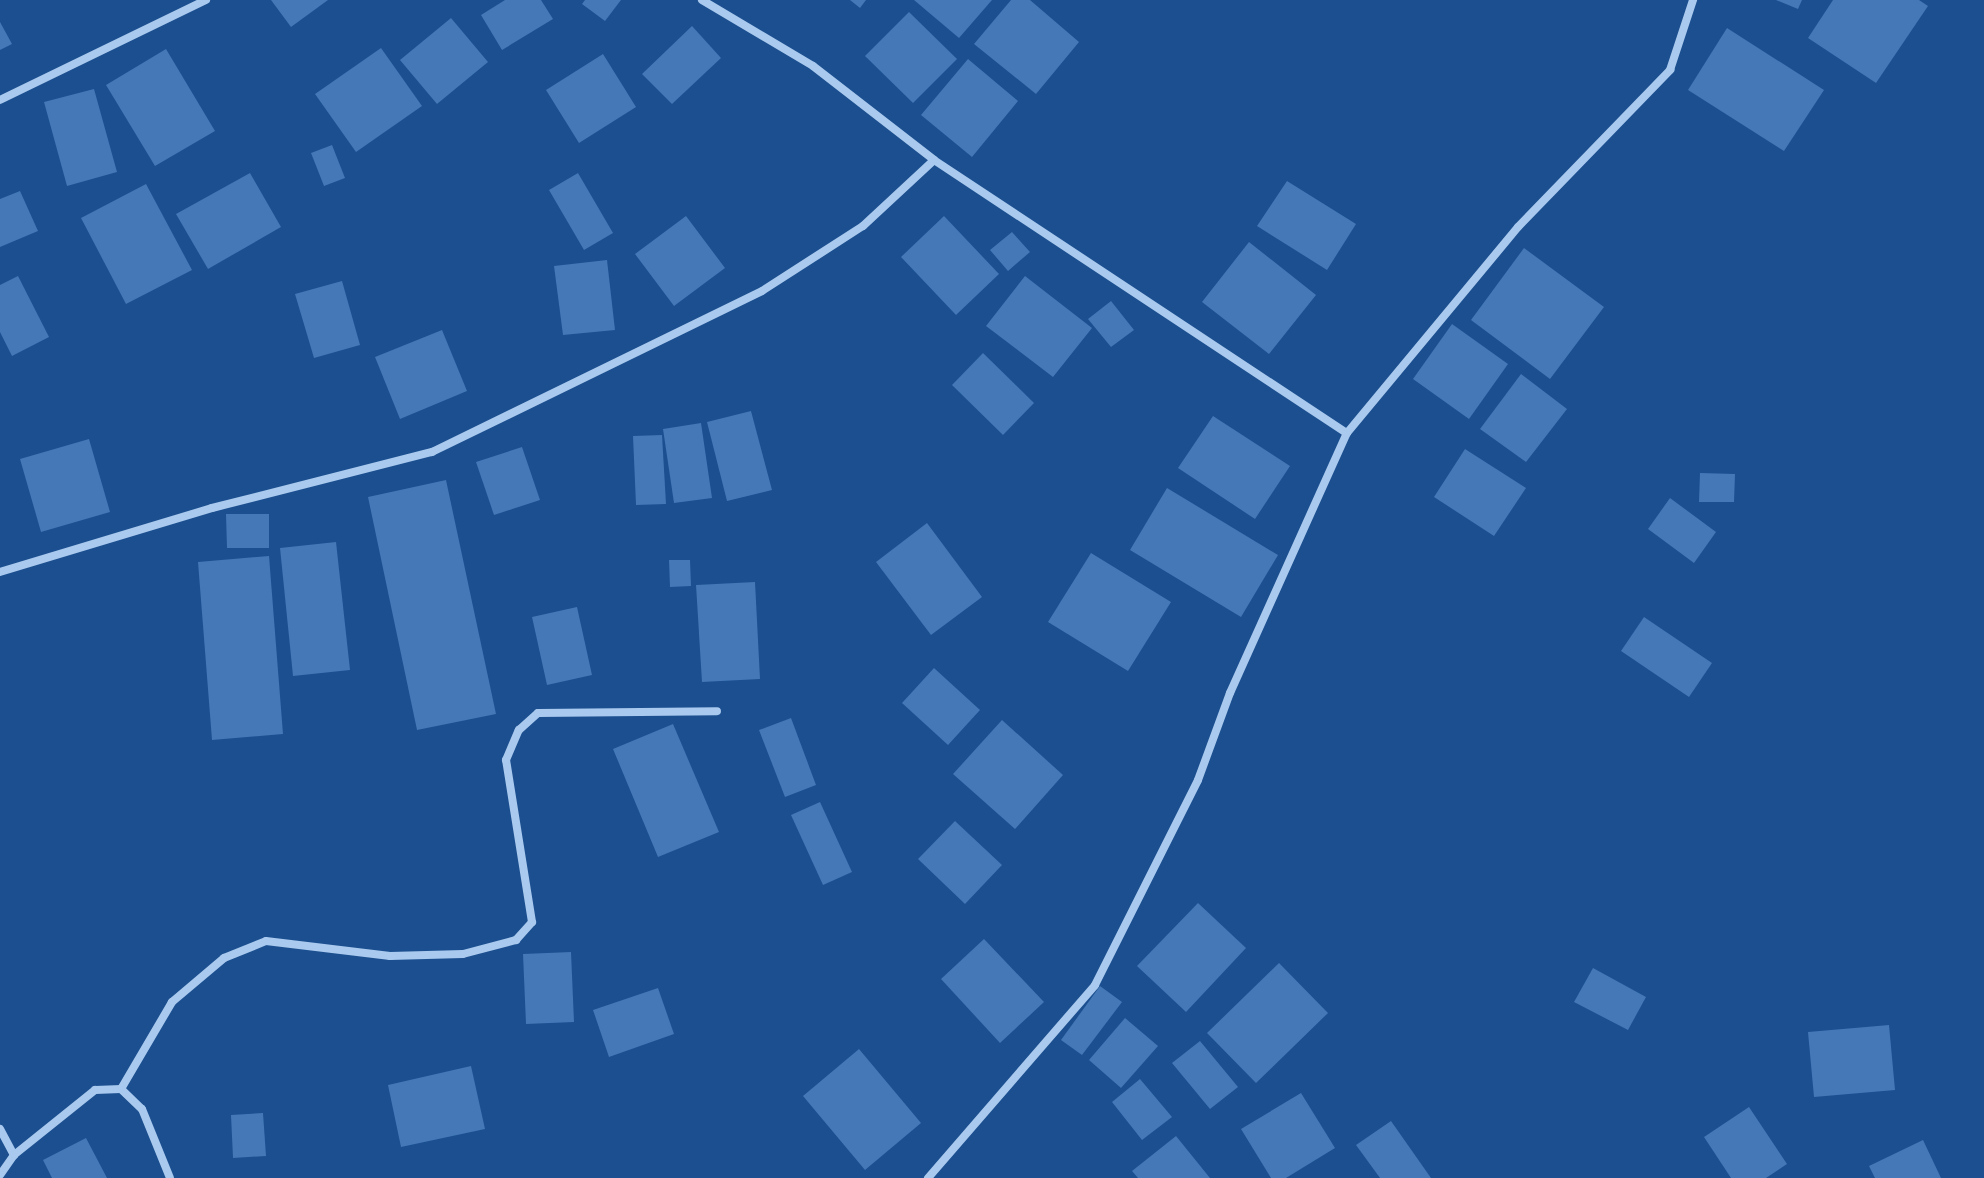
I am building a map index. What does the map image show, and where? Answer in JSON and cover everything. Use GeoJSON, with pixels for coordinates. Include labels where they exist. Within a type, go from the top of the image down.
{"type":"FeatureCollection","features":[{"type":"Feature","properties":{"kind":"street"},"geometry":{"type":"LineString","coordinates":[[0,100],[206,0]]}},
{"type":"Feature","properties":{"kind":"street"},"geometry":{"type":"LineString","coordinates":[[702,0],[813,66],[934,160],[1347,433]]}},
{"type":"Feature","properties":{"kind":"street"},"geometry":{"type":"LineString","coordinates":[[928,1178],[1095,985],[1198,780],[1230,693],[1347,433],[1518,227],[1670,70],[1693,0]]}},
{"type":"Feature","properties":{"kind":"street"},"geometry":{"type":"LineString","coordinates":[[0,572],[212,508],[432,452],[762,291],[863,226],[934,160]]}},
{"type":"Feature","properties":{"kind":"street"},"geometry":{"type":"LineString","coordinates":[[121,1089],[172,1002],[224,958],[266,941],[390,956],[463,954],[516,940],[532,922],[506,760],[519,730],[538,713],[717,711]]}},
{"type":"Feature","properties":{"kind":"street"},"geometry":{"type":"LineString","coordinates":[[0,1175],[14,1155],[95,1090],[121,1089],[142,1109],[170,1178]]}},
{"type":"Feature","properties":{"kind":"street"},"geometry":{"type":"LineString","coordinates":[[0,1129],[14,1155]]}},
{"type":"Feature","properties":{"kind":"building"},"geometry":{"type":"Polygon","coordinates":[[[271,0],[328,0],[291,27],[271,0]]]}},
{"type":"Feature","properties":{"kind":"building"},"geometry":{"type":"Polygon","coordinates":[[[505,0],[541,0],[553,19],[502,50],[481,15],[505,0]]]}},
{"type":"Feature","properties":{"kind":"building"},"geometry":{"type":"Polygon","coordinates":[[[585,0],[621,0],[605,21],[582,4],[585,0]]]}},
{"type":"Feature","properties":{"kind":"building"},"geometry":{"type":"Polygon","coordinates":[[[850,0],[866,0],[860,8],[850,0]]]}},
{"type":"Feature","properties":{"kind":"building"},"geometry":{"type":"Polygon","coordinates":[[[914,0],[992,0],[959,38],[914,0]]]}},
{"type":"Feature","properties":{"kind":"building"},"geometry":{"type":"Polygon","coordinates":[[[1011,0],[1030,0],[1079,42],[1036,94],[974,44],[1011,0]]]}},
{"type":"Feature","properties":{"kind":"building"},"geometry":{"type":"Polygon","coordinates":[[[1776,0],[1802,0],[1798,9],[1776,0]]]}},
{"type":"Feature","properties":{"kind":"building"},"geometry":{"type":"Polygon","coordinates":[[[1833,0],[1919,0],[1928,6],[1876,83],[1808,38],[1833,0]]]}},
{"type":"Feature","properties":{"kind":"building"},"geometry":{"type":"Polygon","coordinates":[[[909,12],[957,59],[913,103],[865,56],[909,12]]]}},
{"type":"Feature","properties":{"kind":"building"},"geometry":{"type":"Polygon","coordinates":[[[451,18],[488,62],[437,104],[400,60],[451,18]]]}},
{"type":"Feature","properties":{"kind":"building"},"geometry":{"type":"Polygon","coordinates":[[[0,22],[12,44],[0,50],[0,22]]]}},
{"type":"Feature","properties":{"kind":"building"},"geometry":{"type":"Polygon","coordinates":[[[692,26],[721,58],[672,104],[642,74],[692,26]]]}},
{"type":"Feature","properties":{"kind":"building"},"geometry":{"type":"Polygon","coordinates":[[[1727,28],[1824,90],[1784,151],[1688,90],[1727,28]]]}},
{"type":"Feature","properties":{"kind":"building"},"geometry":{"type":"Polygon","coordinates":[[[381,48],[422,106],[356,152],[315,94],[381,48]]]}},
{"type":"Feature","properties":{"kind":"building"},"geometry":{"type":"Polygon","coordinates":[[[166,49],[215,131],[155,166],[106,85],[166,49]]]}},
{"type":"Feature","properties":{"kind":"building"},"geometry":{"type":"Polygon","coordinates":[[[603,54],[636,107],[579,143],[546,90],[603,54]]]}},
{"type":"Feature","properties":{"kind":"building"},"geometry":{"type":"Polygon","coordinates":[[[968,59],[1018,101],[972,157],[921,115],[968,59]]]}},
{"type":"Feature","properties":{"kind":"building"},"geometry":{"type":"Polygon","coordinates":[[[94,89],[117,172],[67,186],[44,102],[94,89]]]}},
{"type":"Feature","properties":{"kind":"building"},"geometry":{"type":"Polygon","coordinates":[[[332,145],[345,178],[324,186],[311,153],[332,145]]]}},
{"type":"Feature","properties":{"kind":"building"},"geometry":{"type":"Polygon","coordinates":[[[250,173],[281,227],[208,269],[176,214],[250,173]]]}},
{"type":"Feature","properties":{"kind":"building"},"geometry":{"type":"Polygon","coordinates":[[[578,173],[613,233],[584,250],[549,190],[578,173]]]}},
{"type":"Feature","properties":{"kind":"building"},"geometry":{"type":"Polygon","coordinates":[[[1287,181],[1356,224],[1327,270],[1257,226],[1287,181]]]}},
{"type":"Feature","properties":{"kind":"building"},"geometry":{"type":"Polygon","coordinates":[[[146,184],[192,270],[126,304],[81,218],[146,184]]]}},
{"type":"Feature","properties":{"kind":"building"},"geometry":{"type":"Polygon","coordinates":[[[20,191],[38,231],[0,247],[0,199],[20,191]]]}},
{"type":"Feature","properties":{"kind":"building"},"geometry":{"type":"Polygon","coordinates":[[[686,216],[725,268],[674,306],[635,254],[686,216]]]}},
{"type":"Feature","properties":{"kind":"building"},"geometry":{"type":"Polygon","coordinates":[[[944,216],[999,274],[956,315],[901,257],[944,216]]]}},
{"type":"Feature","properties":{"kind":"building"},"geometry":{"type":"Polygon","coordinates":[[[1012,232],[1030,252],[1008,271],[990,250],[1012,232]]]}},
{"type":"Feature","properties":{"kind":"building"},"geometry":{"type":"Polygon","coordinates":[[[1249,242],[1316,295],[1269,354],[1202,302],[1249,242]]]}},
{"type":"Feature","properties":{"kind":"building"},"geometry":{"type":"Polygon","coordinates":[[[1524,248],[1604,307],[1550,379],[1471,320],[1524,248]]]}},
{"type":"Feature","properties":{"kind":"building"},"geometry":{"type":"Polygon","coordinates":[[[607,260],[615,330],[563,335],[554,266],[607,260]]]}},
{"type":"Feature","properties":{"kind":"building"},"geometry":{"type":"Polygon","coordinates":[[[18,276],[49,337],[12,356],[0,332],[0,285],[18,276]]]}},
{"type":"Feature","properties":{"kind":"building"},"geometry":{"type":"Polygon","coordinates":[[[1025,276],[1092,328],[1053,377],[986,326],[1025,276]]]}},
{"type":"Feature","properties":{"kind":"building"},"geometry":{"type":"Polygon","coordinates":[[[342,281],[360,345],[314,358],[295,294],[342,281]]]}},
{"type":"Feature","properties":{"kind":"building"},"geometry":{"type":"Polygon","coordinates":[[[1111,301],[1134,330],[1111,347],[1088,319],[1111,301]]]}},
{"type":"Feature","properties":{"kind":"building"},"geometry":{"type":"Polygon","coordinates":[[[1452,324],[1508,364],[1469,419],[1413,379],[1452,324]]]}},
{"type":"Feature","properties":{"kind":"building"},"geometry":{"type":"Polygon","coordinates":[[[442,330],[467,391],[400,419],[375,357],[442,330]]]}},
{"type":"Feature","properties":{"kind":"building"},"geometry":{"type":"Polygon","coordinates":[[[983,353],[1034,403],[1003,435],[952,385],[983,353]]]}},
{"type":"Feature","properties":{"kind":"building"},"geometry":{"type":"Polygon","coordinates":[[[1521,374],[1567,409],[1526,462],[1480,429],[1521,374]]]}},
{"type":"Feature","properties":{"kind":"building"},"geometry":{"type":"Polygon","coordinates":[[[751,411],[772,490],[727,501],[707,422],[751,411]]]}},
{"type":"Feature","properties":{"kind":"building"},"geometry":{"type":"Polygon","coordinates":[[[1213,416],[1290,466],[1255,519],[1178,468],[1213,416]]]}},
{"type":"Feature","properties":{"kind":"building"},"geometry":{"type":"Polygon","coordinates":[[[701,423],[712,498],[674,503],[663,429],[701,423]]]}},
{"type":"Feature","properties":{"kind":"building"},"geometry":{"type":"Polygon","coordinates":[[[662,435],[666,504],[636,505],[633,436],[662,435]]]}},
{"type":"Feature","properties":{"kind":"building"},"geometry":{"type":"Polygon","coordinates":[[[89,439],[110,512],[41,532],[20,459],[89,439]]]}},
{"type":"Feature","properties":{"kind":"building"},"geometry":{"type":"Polygon","coordinates":[[[522,447],[540,500],[494,515],[476,462],[522,447]]]}},
{"type":"Feature","properties":{"kind":"building"},"geometry":{"type":"Polygon","coordinates":[[[1465,449],[1526,488],[1494,536],[1434,497],[1465,449]]]}},
{"type":"Feature","properties":{"kind":"building"},"geometry":{"type":"Polygon","coordinates":[[[1700,473],[1735,474],[1734,502],[1699,502],[1700,473]]]}},
{"type":"Feature","properties":{"kind":"building"},"geometry":{"type":"Polygon","coordinates":[[[446,480],[496,714],[417,730],[368,497],[446,480]]]}},
{"type":"Feature","properties":{"kind":"building"},"geometry":{"type":"Polygon","coordinates":[[[1167,488],[1278,555],[1241,617],[1130,550],[1167,488]]]}},
{"type":"Feature","properties":{"kind":"building"},"geometry":{"type":"Polygon","coordinates":[[[1670,498],[1716,532],[1694,563],[1648,529],[1670,498]]]}},
{"type":"Feature","properties":{"kind":"building"},"geometry":{"type":"Polygon","coordinates":[[[226,514],[269,514],[269,548],[227,548],[226,514]]]}},
{"type":"Feature","properties":{"kind":"building"},"geometry":{"type":"Polygon","coordinates":[[[927,523],[982,597],[931,635],[876,562],[927,523]]]}},
{"type":"Feature","properties":{"kind":"building"},"geometry":{"type":"Polygon","coordinates":[[[336,542],[350,670],[293,676],[280,548],[336,542]]]}},
{"type":"Feature","properties":{"kind":"building"},"geometry":{"type":"Polygon","coordinates":[[[1091,553],[1171,602],[1128,671],[1048,622],[1091,553]]]}},
{"type":"Feature","properties":{"kind":"building"},"geometry":{"type":"Polygon","coordinates":[[[269,556],[283,734],[212,740],[198,562],[269,556]]]}},
{"type":"Feature","properties":{"kind":"building"},"geometry":{"type":"Polygon","coordinates":[[[669,560],[690,560],[691,586],[670,587],[669,560]]]}},
{"type":"Feature","properties":{"kind":"building"},"geometry":{"type":"Polygon","coordinates":[[[755,582],[760,679],[702,682],[696,585],[755,582]]]}},
{"type":"Feature","properties":{"kind":"building"},"geometry":{"type":"Polygon","coordinates":[[[577,607],[592,675],[547,685],[532,617],[577,607]]]}},
{"type":"Feature","properties":{"kind":"building"},"geometry":{"type":"Polygon","coordinates":[[[1644,617],[1712,663],[1689,697],[1621,651],[1644,617]]]}},
{"type":"Feature","properties":{"kind":"building"},"geometry":{"type":"Polygon","coordinates":[[[934,668],[980,710],[948,745],[902,703],[934,668]]]}},
{"type":"Feature","properties":{"kind":"building"},"geometry":{"type":"Polygon","coordinates":[[[791,718],[816,785],[785,797],[759,730],[791,718]]]}},
{"type":"Feature","properties":{"kind":"building"},"geometry":{"type":"Polygon","coordinates":[[[1002,720],[1063,775],[1015,829],[953,774],[1002,720]]]}},
{"type":"Feature","properties":{"kind":"building"},"geometry":{"type":"Polygon","coordinates":[[[673,724],[719,832],[658,857],[613,749],[673,724]]]}},
{"type":"Feature","properties":{"kind":"building"},"geometry":{"type":"Polygon","coordinates":[[[820,802],[852,872],[823,885],[791,815],[820,802]]]}},
{"type":"Feature","properties":{"kind":"building"},"geometry":{"type":"Polygon","coordinates":[[[955,821],[1002,865],[965,904],[918,859],[955,821]]]}},
{"type":"Feature","properties":{"kind":"building"},"geometry":{"type":"Polygon","coordinates":[[[1198,903],[1246,948],[1186,1012],[1137,966],[1198,903]]]}},
{"type":"Feature","properties":{"kind":"building"},"geometry":{"type":"Polygon","coordinates":[[[984,939],[1044,1002],[1000,1043],[941,979],[984,939]]]}},
{"type":"Feature","properties":{"kind":"building"},"geometry":{"type":"Polygon","coordinates":[[[571,952],[574,1022],[526,1024],[523,954],[571,952]]]}},
{"type":"Feature","properties":{"kind":"building"},"geometry":{"type":"Polygon","coordinates":[[[1279,963],[1328,1013],[1256,1083],[1207,1033],[1279,963]]]}},
{"type":"Feature","properties":{"kind":"building"},"geometry":{"type":"Polygon","coordinates":[[[1593,968],[1646,997],[1628,1030],[1574,1002],[1593,968]]]}},
{"type":"Feature","properties":{"kind":"building"},"geometry":{"type":"Polygon","coordinates":[[[1100,986],[1122,1002],[1082,1055],[1061,1040],[1100,986]]]}},
{"type":"Feature","properties":{"kind":"building"},"geometry":{"type":"Polygon","coordinates":[[[658,988],[674,1034],[609,1057],[593,1010],[658,988]]]}},
{"type":"Feature","properties":{"kind":"building"},"geometry":{"type":"Polygon","coordinates":[[[1125,1018],[1158,1046],[1121,1088],[1089,1060],[1125,1018]]]}},
{"type":"Feature","properties":{"kind":"building"},"geometry":{"type":"Polygon","coordinates":[[[1889,1025],[1895,1090],[1814,1097],[1808,1032],[1889,1025]]]}},
{"type":"Feature","properties":{"kind":"building"},"geometry":{"type":"Polygon","coordinates":[[[1200,1041],[1238,1087],[1210,1109],[1172,1063],[1200,1041]]]}},
{"type":"Feature","properties":{"kind":"building"},"geometry":{"type":"Polygon","coordinates":[[[859,1049],[921,1123],[865,1170],[803,1096],[859,1049]]]}},
{"type":"Feature","properties":{"kind":"building"},"geometry":{"type":"Polygon","coordinates":[[[471,1066],[485,1129],[401,1147],[388,1085],[471,1066]]]}},
{"type":"Feature","properties":{"kind":"building"},"geometry":{"type":"Polygon","coordinates":[[[1140,1079],[1172,1117],[1142,1140],[1112,1102],[1140,1079]]]}},
{"type":"Feature","properties":{"kind":"building"},"geometry":{"type":"Polygon","coordinates":[[[1301,1093],[1335,1148],[1286,1178],[1271,1178],[1241,1129],[1301,1093]]]}},
{"type":"Feature","properties":{"kind":"building"},"geometry":{"type":"Polygon","coordinates":[[[1749,1107],[1787,1164],[1766,1178],[1731,1178],[1704,1137],[1749,1107]]]}},
{"type":"Feature","properties":{"kind":"building"},"geometry":{"type":"Polygon","coordinates":[[[263,1113],[266,1156],[233,1158],[231,1115],[263,1113]]]}},
{"type":"Feature","properties":{"kind":"building"},"geometry":{"type":"Polygon","coordinates":[[[1391,1121],[1431,1178],[1380,1178],[1356,1145],[1391,1121]]]}},
{"type":"Feature","properties":{"kind":"building"},"geometry":{"type":"Polygon","coordinates":[[[1176,1136],[1210,1178],[1138,1178],[1132,1171],[1176,1136]]]}},
{"type":"Feature","properties":{"kind":"building"},"geometry":{"type":"Polygon","coordinates":[[[86,1138],[107,1178],[52,1178],[43,1160],[86,1138]]]}},
{"type":"Feature","properties":{"kind":"building"},"geometry":{"type":"Polygon","coordinates":[[[1923,1140],[1941,1178],[1875,1178],[1869,1166],[1923,1140]]]}}]}
